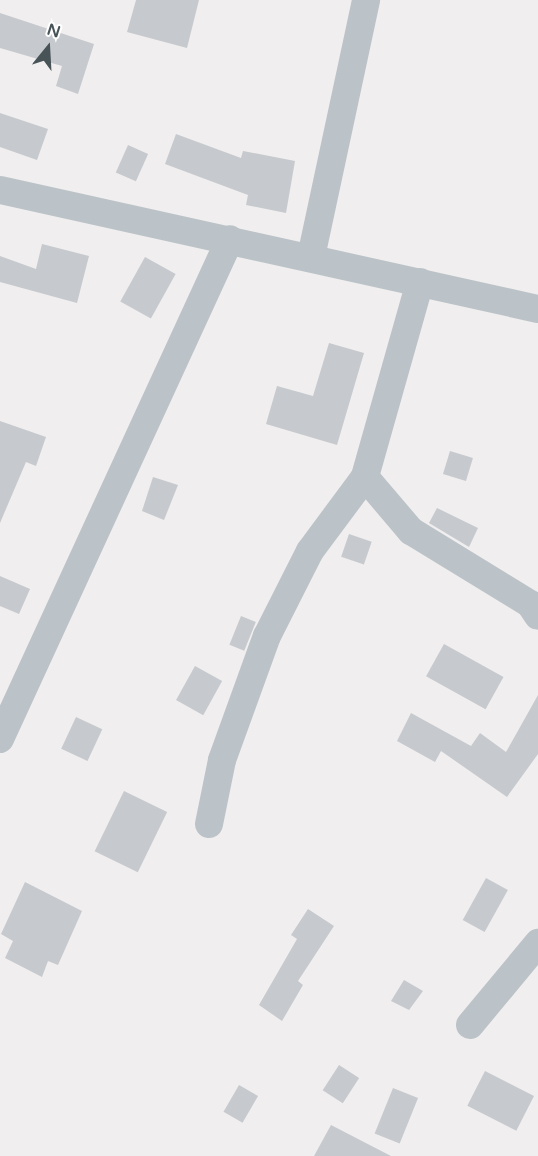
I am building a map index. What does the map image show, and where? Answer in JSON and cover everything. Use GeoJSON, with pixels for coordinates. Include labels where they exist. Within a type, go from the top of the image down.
{"type":"FeatureCollection","features":[{"type":"Feature","properties":{"kind":"street"},"geometry":{"type":"LineString","coordinates":[[311,257],[366,0]]}},
{"type":"Feature","properties":{"kind":"street"},"geometry":{"type":"LineString","coordinates":[[0,190],[230,239],[538,309]]}},
{"type":"Feature","properties":{"kind":"street"},"geometry":{"type":"LineString","coordinates":[[0,739],[230,239]]}},
{"type":"Feature","properties":{"kind":"street"},"geometry":{"type":"LineString","coordinates":[[209,824],[222,760],[267,636],[310,551],[365,477],[420,282]]}},
{"type":"Feature","properties":{"kind":"street"},"geometry":{"type":"LineString","coordinates":[[365,477],[411,531],[530,604],[538,616]]}},
{"type":"Feature","properties":{"kind":"street"},"geometry":{"type":"LineString","coordinates":[[470,1025],[538,943]]}},
{"type":"Feature","properties":{"kind":"building"},"geometry":{"type":"Polygon","coordinates":[[[136,0],[199,0],[187,48],[127,32],[136,0]]]}},
{"type":"Feature","properties":{"kind":"building"},"geometry":{"type":"Polygon","coordinates":[[[0,13],[94,44],[78,94],[56,86],[62,66],[0,48],[0,13]]]}},
{"type":"Feature","properties":{"kind":"building"},"geometry":{"type":"Polygon","coordinates":[[[0,113],[48,129],[37,160],[0,147],[0,113]]]}},
{"type":"Feature","properties":{"kind":"building"},"geometry":{"type":"Polygon","coordinates":[[[176,134],[241,158],[243,151],[295,161],[286,213],[246,205],[248,195],[165,164],[176,134]]]}},
{"type":"Feature","properties":{"kind":"building"},"geometry":{"type":"Polygon","coordinates":[[[128,145],[148,154],[136,181],[116,172],[128,145]]]}},
{"type":"Feature","properties":{"kind":"building"},"geometry":{"type":"Polygon","coordinates":[[[42,244],[89,256],[77,303],[0,282],[0,256],[36,269],[42,244]]]}},
{"type":"Feature","properties":{"kind":"building"},"geometry":{"type":"Polygon","coordinates":[[[145,257],[176,274],[151,319],[120,302],[145,257]]]}},
{"type":"Feature","properties":{"kind":"building"},"geometry":{"type":"Polygon","coordinates":[[[329,343],[364,353],[337,445],[266,424],[277,386],[313,396],[329,343]]]}},
{"type":"Feature","properties":{"kind":"building"},"geometry":{"type":"Polygon","coordinates":[[[0,421],[46,437],[36,466],[26,462],[0,523],[0,421]]]}},
{"type":"Feature","properties":{"kind":"building"},"geometry":{"type":"Polygon","coordinates":[[[450,451],[473,458],[466,481],[443,474],[450,451]]]}},
{"type":"Feature","properties":{"kind":"building"},"geometry":{"type":"Polygon","coordinates":[[[153,477],[178,485],[164,520],[142,511],[153,477]]]}},
{"type":"Feature","properties":{"kind":"building"},"geometry":{"type":"Polygon","coordinates":[[[437,508],[478,528],[469,547],[429,523],[437,508]]]}},
{"type":"Feature","properties":{"kind":"building"},"geometry":{"type":"Polygon","coordinates":[[[349,534],[372,542],[364,565],[341,557],[349,534]]]}},
{"type":"Feature","properties":{"kind":"building"},"geometry":{"type":"Polygon","coordinates":[[[0,576],[30,589],[19,614],[0,606],[0,576]]]}},
{"type":"Feature","properties":{"kind":"building"},"geometry":{"type":"Polygon","coordinates":[[[241,616],[256,622],[244,651],[229,645],[241,616]]]}},
{"type":"Feature","properties":{"kind":"building"},"geometry":{"type":"Polygon","coordinates":[[[444,644],[503,677],[486,709],[426,676],[444,644]]]}},
{"type":"Feature","properties":{"kind":"building"},"geometry":{"type":"Polygon","coordinates":[[[195,666],[222,681],[203,715],[176,700],[195,666]]]}},
{"type":"Feature","properties":{"kind":"building"},"geometry":{"type":"Polygon","coordinates":[[[538,695],[538,754],[507,797],[441,751],[435,762],[397,741],[411,713],[471,746],[480,733],[506,752],[538,695]]]}},
{"type":"Feature","properties":{"kind":"building"},"geometry":{"type":"Polygon","coordinates":[[[76,717],[102,729],[87,761],[61,749],[76,717]]]}},
{"type":"Feature","properties":{"kind":"building"},"geometry":{"type":"Polygon","coordinates":[[[124,791],[167,812],[138,872],[95,851],[124,791]]]}},
{"type":"Feature","properties":{"kind":"building"},"geometry":{"type":"Polygon","coordinates":[[[486,878],[508,890],[485,932],[463,920],[486,878]]]}},
{"type":"Feature","properties":{"kind":"building"},"geometry":{"type":"Polygon","coordinates":[[[25,882],[82,911],[58,965],[48,961],[42,977],[5,958],[13,941],[1,934],[25,882]]]}},
{"type":"Feature","properties":{"kind":"building"},"geometry":{"type":"Polygon","coordinates":[[[308,909],[334,926],[298,981],[303,985],[282,1021],[259,1005],[297,939],[291,935],[308,909]]]}},
{"type":"Feature","properties":{"kind":"building"},"geometry":{"type":"Polygon","coordinates":[[[404,980],[423,991],[409,1010],[391,1001],[404,980]]]}},
{"type":"Feature","properties":{"kind":"building"},"geometry":{"type":"Polygon","coordinates":[[[339,1065],[359,1078],[343,1103],[323,1090],[339,1065]]]}},
{"type":"Feature","properties":{"kind":"building"},"geometry":{"type":"Polygon","coordinates":[[[485,1071],[534,1096],[516,1131],[467,1106],[485,1071]]]}},
{"type":"Feature","properties":{"kind":"building"},"geometry":{"type":"Polygon","coordinates":[[[239,1085],[258,1096],[243,1123],[224,1112],[239,1085]]]}},
{"type":"Feature","properties":{"kind":"building"},"geometry":{"type":"Polygon","coordinates":[[[393,1088],[418,1098],[400,1144],[375,1133],[393,1088]]]}},
{"type":"Feature","properties":{"kind":"building"},"geometry":{"type":"Polygon","coordinates":[[[331,1125],[391,1156],[314,1156],[331,1125]]]}}]}
